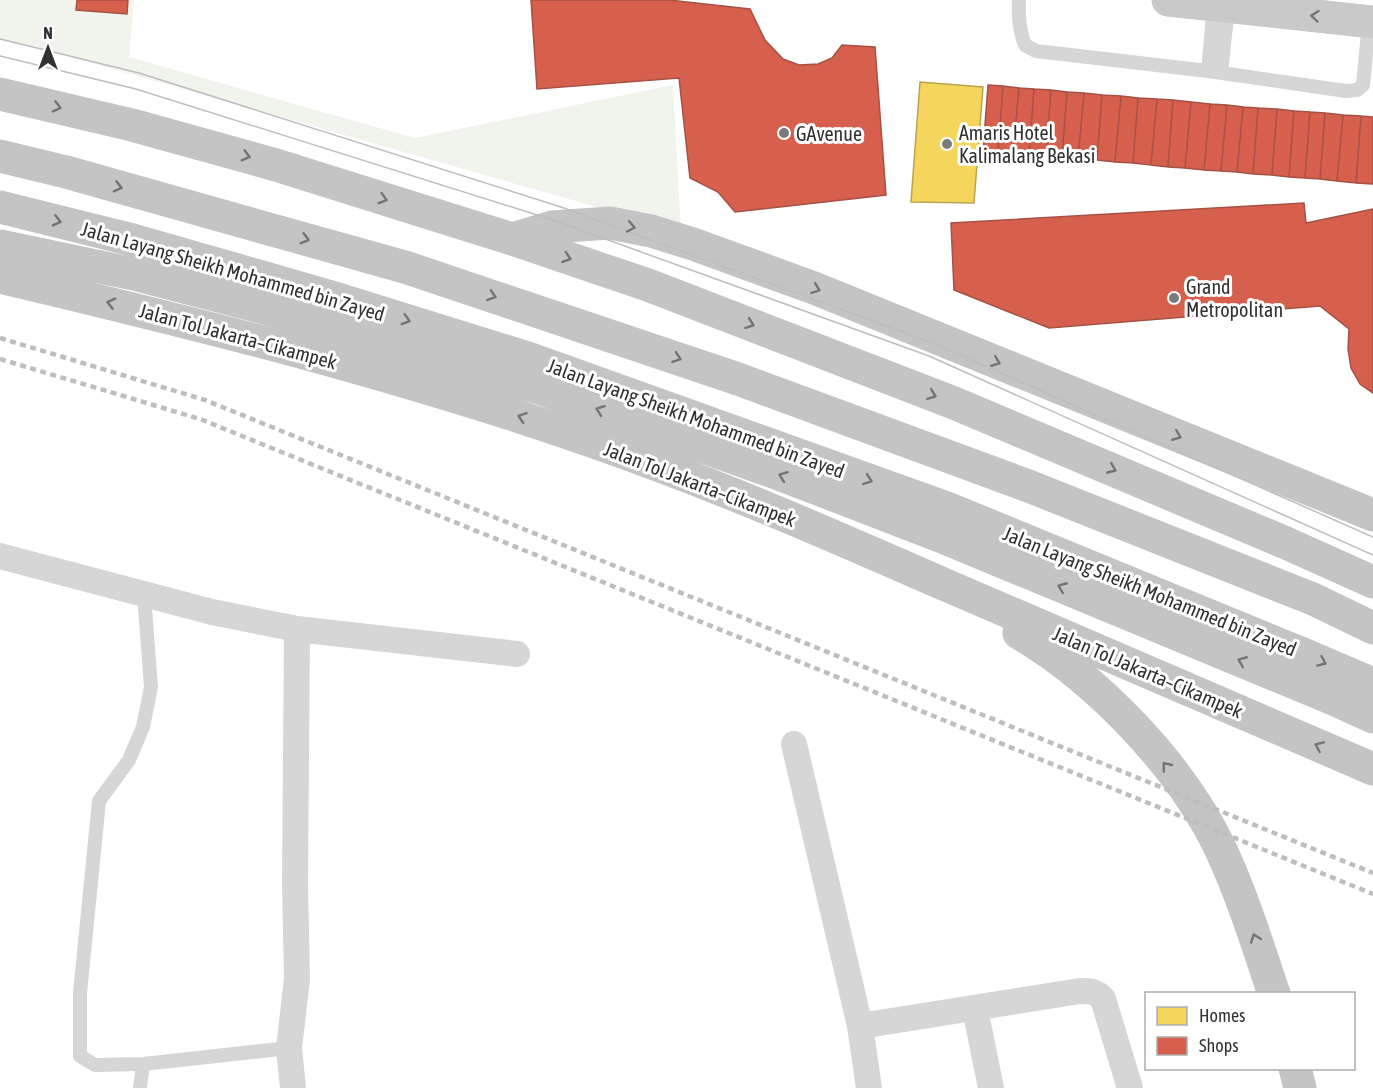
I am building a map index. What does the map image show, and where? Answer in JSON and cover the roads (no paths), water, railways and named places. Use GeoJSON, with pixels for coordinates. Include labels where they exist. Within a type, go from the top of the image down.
{"type":"FeatureCollection","features":[{"type":"Feature","properties":{"kind":"highway"},"geometry":{"type":"LineString","coordinates":[[0,94],[132,125],[276,165],[512,239],[648,285],[954,403],[1373,582]]}},
{"type":"Feature","properties":{"kind":"highway"},"geometry":{"type":"LineString","coordinates":[[0,156],[408,268],[738,379],[1031,487],[1312,598],[1373,628]]}},
{"type":"Feature","properties":{"kind":"highway","name":"Jalan Layang Sheikh Mohammed bin Zayed"},"geometry":{"type":"LineString","coordinates":[[0,207],[133,240],[335,297],[528,358],[947,508],[1373,684]]}},
{"type":"Feature","properties":{"kind":"highway"},"geometry":{"type":"LineString","coordinates":[[512,239],[552,227],[610,223],[651,231],[693,244],[814,288],[1373,515]]}},
{"type":"Feature","properties":{"kind":"highway","name":"Jalan Layang Sheikh Mohammed bin Zayed"},"geometry":{"type":"LineString","coordinates":[[0,246],[134,274],[257,306],[542,389],[779,474],[940,536],[1373,717]]}},
{"type":"Feature","properties":{"kind":"highway","name":"Jalan Tol Jakarta–Cikampek"},"geometry":{"type":"LineString","coordinates":[[0,277],[185,321],[333,361],[499,409],[664,467],[850,544],[1373,769]]}},
{"type":"Feature","properties":{"kind":"highway"},"geometry":{"type":"LineString","coordinates":[[850,544],[1033,641],[1085,680],[1116,709],[1181,784],[1202,816],[1238,890],[1274,992]]}},
{"type":"Feature","properties":{"kind":"highway"},"geometry":{"type":"LineString","coordinates":[[1296,1070],[1300,1088]]}},
{"type":"Feature","properties":{"kind":"main road"},"geometry":{"type":"LineString","coordinates":[[1168,0],[1221,3],[1371,22]]}},
{"type":"Feature","properties":{"kind":"street"},"geometry":{"type":"LineString","coordinates":[[0,556],[212,612],[297,629],[517,654]]}},
{"type":"Feature","properties":{"kind":"street"},"geometry":{"type":"LineString","coordinates":[[293,1088],[289,1048],[297,978],[295,884],[297,629]]}},
{"type":"Feature","properties":{"kind":"street"},"geometry":{"type":"LineString","coordinates":[[794,744],[860,1026],[869,1088]]}},
{"type":"Feature","properties":{"kind":"street"},"geometry":{"type":"LineString","coordinates":[[860,1026],[1080,990],[1098,994],[1103,999],[1107,1010],[1130,1088]]}},
{"type":"Feature","properties":{"kind":"street"},"geometry":{"type":"LineString","coordinates":[[975,1009],[991,1088]]}},
{"type":"Feature","properties":{"kind":"lane"},"geometry":{"type":"LineString","coordinates":[[1019,0],[1020,34],[1025,45],[1036,51],[1214,72],[1346,91],[1368,86],[1371,22]]}},
{"type":"Feature","properties":{"kind":"lane"},"geometry":{"type":"LineString","coordinates":[[1214,72],[1221,3]]}},
{"type":"Feature","properties":{"kind":"lane"},"geometry":{"type":"LineString","coordinates":[[144,595],[151,687],[143,727],[129,760],[99,801],[81,981],[80,1056],[95,1065],[143,1064],[289,1048]]}},
{"type":"Feature","properties":{"kind":"lane"},"geometry":{"type":"LineString","coordinates":[[140,1088],[143,1064]]}},
{"type":"Feature","properties":{"kind":"tram line"},"geometry":{"type":"LineString","coordinates":[[0,39],[139,73],[561,207],[933,343],[1373,537]]}},
{"type":"Feature","properties":{"kind":"tram line"},"geometry":{"type":"LineString","coordinates":[[0,56],[136,89],[550,219],[929,356],[1373,555]]}},
{"type":"Feature","properties":{"kind":"railway"},"geometry":{"type":"LineString","coordinates":[[0,338],[205,400],[1373,873]]}},
{"type":"Feature","properties":{"kind":"railway"},"geometry":{"type":"LineString","coordinates":[[0,359],[200,419],[1373,894]]}},
{"type":"Feature","properties":{"kind":"place","name":"GAvenue"},"geometry":{"type":"Point","coordinates":[784,133]}},
{"type":"Feature","properties":{"kind":"place","name":"Amaris Hotel Kalimalang Bekasi"},"geometry":{"type":"Point","coordinates":[947,144]}},
{"type":"Feature","properties":{"kind":"place","name":"Grand Metropolitan"},"geometry":{"type":"Point","coordinates":[1174,298]}}]}
